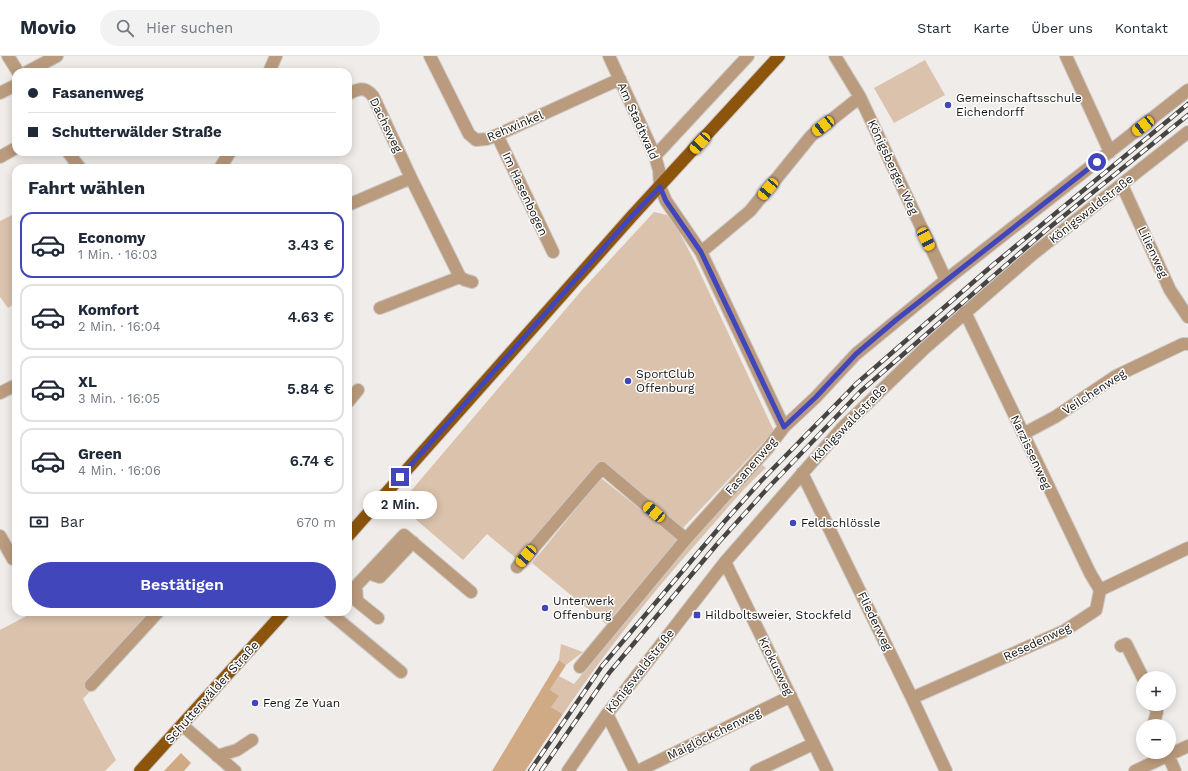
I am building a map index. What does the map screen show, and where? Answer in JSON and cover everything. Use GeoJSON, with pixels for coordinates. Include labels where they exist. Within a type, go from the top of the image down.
{"type":"FeatureCollection","features":[{"type":"Feature","properties":{"kind":"main road"},"geometry":{"type":"LineString","coordinates":[[352,531],[627,222],[779,56]]}},
{"type":"Feature","properties":{"kind":"main road","name":"Schutterwälder Straße"},"geometry":{"type":"LineString","coordinates":[[140,771],[280,616]]}},
{"type":"Feature","properties":{"kind":"street"},"geometry":{"type":"LineString","coordinates":[[8,56],[16,68]]}},
{"type":"Feature","properties":{"kind":"street"},"geometry":{"type":"LineString","coordinates":[[34,68],[57,56]]}},
{"type":"Feature","properties":{"kind":"street"},"geometry":{"type":"LineString","coordinates":[[271,68],[276,56]]}},
{"type":"Feature","properties":{"kind":"street","name":"Rehwinkel"},"geometry":{"type":"LineString","coordinates":[[430,56],[469,134],[476,140],[487,139],[497,135],[620,79]]}},
{"type":"Feature","properties":{"kind":"street","name":"Am Stadtwald"},"geometry":{"type":"LineString","coordinates":[[610,56],[655,156],[660,187],[666,201],[701,252],[784,427]]}},
{"type":"Feature","properties":{"kind":"street"},"geometry":{"type":"LineString","coordinates":[[655,156],[748,56]]}},
{"type":"Feature","properties":{"kind":"street","name":"Königsberger Weg"},"geometry":{"type":"LineString","coordinates":[[835,56],[860,97],[946,280]]}},
{"type":"Feature","properties":{"kind":"street"},"geometry":{"type":"LineString","coordinates":[[1066,56],[1110,152]]}},
{"type":"Feature","properties":{"kind":"street"},"geometry":{"type":"LineString","coordinates":[[0,93],[12,86]]}},
{"type":"Feature","properties":{"kind":"street","name":"Dachsweg"},"geometry":{"type":"LineString","coordinates":[[352,93],[364,89],[373,96],[411,178],[460,277]]}},
{"type":"Feature","properties":{"kind":"street","name":"Fasanenweg"},"geometry":{"type":"LineString","coordinates":[[580,667],[686,539],[768,448],[784,427],[816,397],[856,354],[946,280],[1188,90]]}},
{"type":"Feature","properties":{"kind":"street"},"geometry":{"type":"LineString","coordinates":[[701,252],[750,211],[811,136],[860,97]]}},
{"type":"Feature","properties":{"kind":"street","name":"Königswaldstraße"},"geometry":{"type":"LineString","coordinates":[[568,771],[606,714],[725,562],[842,428],[925,348],[965,312],[1033,254],[1188,132]]}},
{"type":"Feature","properties":{"kind":"street","name":"Im Hasenbogen"},"geometry":{"type":"LineString","coordinates":[[497,135],[553,252]]}},
{"type":"Feature","properties":{"kind":"street"},"geometry":{"type":"LineString","coordinates":[[0,157],[12,150]]}},
{"type":"Feature","properties":{"kind":"street"},"geometry":{"type":"LineString","coordinates":[[352,203],[411,178]]}},
{"type":"Feature","properties":{"kind":"street","name":"Lilienweg"},"geometry":{"type":"LineString","coordinates":[[1122,185],[1170,290],[1188,317]]}},
{"type":"Feature","properties":{"kind":"street"},"geometry":{"type":"LineString","coordinates":[[380,308],[460,277],[472,282]]}},
{"type":"Feature","properties":{"kind":"street","name":"Narzissenweg"},"geometry":{"type":"LineString","coordinates":[[965,312],[1090,573],[1100,590]]}},
{"type":"Feature","properties":{"kind":"street","name":"Veilchenweg"},"geometry":{"type":"LineString","coordinates":[[1023,434],[1055,417],[1116,376],[1183,344],[1188,344]]}},
{"type":"Feature","properties":{"kind":"street"},"geometry":{"type":"LineString","coordinates":[[0,393],[12,386]]}},
{"type":"Feature","properties":{"kind":"street"},"geometry":{"type":"LineString","coordinates":[[352,397],[358,390]]}},
{"type":"Feature","properties":{"kind":"street"},"geometry":{"type":"LineString","coordinates":[[517,567],[602,468],[686,539]]}},
{"type":"Feature","properties":{"kind":"street","name":"Fliederweg"},"geometry":{"type":"LineString","coordinates":[[802,473],[946,771]]}},
{"type":"Feature","properties":{"kind":"street"},"geometry":{"type":"LineString","coordinates":[[0,536],[12,557]]}},
{"type":"Feature","properties":{"kind":"street"},"geometry":{"type":"LineString","coordinates":[[378,618],[357,601],[356,586],[368,573],[380,577],[413,542],[471,592]]}},
{"type":"Feature","properties":{"kind":"street"},"geometry":{"type":"LineString","coordinates":[[1100,590],[1188,548]]}},
{"type":"Feature","properties":{"kind":"street","name":"Krokusweg"},"geometry":{"type":"LineString","coordinates":[[725,562],[827,771]]}},
{"type":"Feature","properties":{"kind":"street","name":"Resedenweg"},"geometry":{"type":"LineString","coordinates":[[912,698],[1064,631],[1096,610],[1100,590]]}},
{"type":"Feature","properties":{"kind":"street"},"geometry":{"type":"LineString","coordinates":[[91,685],[154,616]]}},
{"type":"Feature","properties":{"kind":"street"},"geometry":{"type":"LineString","coordinates":[[334,616],[401,672]]}},
{"type":"Feature","properties":{"kind":"street"},"geometry":{"type":"LineString","coordinates":[[1121,646],[1126,644],[1140,671]]}},
{"type":"Feature","properties":{"kind":"street","name":"Maiglöckchenweg"},"geometry":{"type":"LineString","coordinates":[[638,771],[791,696]]}},
{"type":"Feature","properties":{"kind":"street"},"geometry":{"type":"LineString","coordinates":[[606,714],[634,771]]}},
{"type":"Feature","properties":{"kind":"street"},"geometry":{"type":"LineString","coordinates":[[182,725],[235,771]]}},
{"type":"Feature","properties":{"kind":"street"},"geometry":{"type":"LineString","coordinates":[[217,756],[237,750],[252,740]]}},
{"type":"Feature","properties":{"kind":"street"},"geometry":{"type":"LineString","coordinates":[[756,771],[813,744]]}},
{"type":"Feature","properties":{"kind":"street"},"geometry":{"type":"LineString","coordinates":[[1176,751],[1188,746]]}},
{"type":"Feature","properties":{"kind":"street"},"geometry":{"type":"LineString","coordinates":[[1136,771],[1160,759]]}},
{"type":"Feature","properties":{"kind":"street"},"geometry":{"type":"LineString","coordinates":[[1170,759],[1176,771]]}},
{"type":"Feature","properties":{"kind":"shaded area"},"geometry":{"type":"Polygon","coordinates":[[[925,60],[945,95],[894,123],[874,88],[925,60]]]}},
{"type":"Feature","properties":{"kind":"shaded area","name":"SportClub Offenburg"},"geometry":{"type":"Polygon","coordinates":[[[654,212],[667,215],[676,226],[695,262],[774,431],[682,529],[599,462],[517,559],[487,534],[463,560],[399,505],[582,290],[654,212]]]}},
{"type":"Feature","properties":{"kind":"shaded area"},"geometry":{"type":"Polygon","coordinates":[[[12,215],[12,306],[8,308],[0,297],[0,221],[12,215]]]}},
{"type":"Feature","properties":{"kind":"shaded area"},"geometry":{"type":"Polygon","coordinates":[[[760,463],[766,468],[749,484],[647,601],[595,668],[563,714],[551,707],[550,690],[559,676],[574,684],[666,571],[760,463]]]}},
{"type":"Feature","properties":{"kind":"shaded area"},"geometry":{"type":"Polygon","coordinates":[[[601,478],[675,537],[676,542],[606,624],[532,563],[601,478]]]}},
{"type":"Feature","properties":{"kind":"shaded area"},"geometry":{"type":"Polygon","coordinates":[[[26,616],[157,616],[83,699],[116,760],[105,771],[0,771],[0,630],[26,616]]]}},
{"type":"Feature","properties":{"kind":"shaded area"},"geometry":{"type":"Polygon","coordinates":[[[561,644],[583,652],[566,665],[559,660],[561,644]]]}},
{"type":"Feature","properties":{"kind":"shaded area"},"geometry":{"type":"Polygon","coordinates":[[[559,660],[566,665],[550,690],[559,696],[551,707],[563,714],[525,771],[492,771],[559,660]]]}},
{"type":"Feature","properties":{"kind":"shaded area"},"geometry":{"type":"Polygon","coordinates":[[[181,753],[191,763],[184,771],[164,771],[181,753]]]}},
{"type":"Feature","properties":{"kind":"railway"},"geometry":{"type":"LineString","coordinates":[[530,771],[602,666],[725,521],[761,481],[856,384],[994,264],[1188,104]]}},
{"type":"Feature","properties":{"kind":"railway"},"geometry":{"type":"LineString","coordinates":[[541,771],[609,673],[719,542],[767,489],[861,391],[1044,232],[1188,115]]}},
{"type":"Feature","properties":{"kind":"place","name":"Gemeinschaftsschule Eichendorff"},"geometry":{"type":"Point","coordinates":[948,105]}},
{"type":"Feature","properties":{"kind":"place","name":"SportClub Offenburg"},"geometry":{"type":"Point","coordinates":[628,381]}},
{"type":"Feature","properties":{"kind":"place","name":"Feldschlössle"},"geometry":{"type":"Point","coordinates":[793,523]}},
{"type":"Feature","properties":{"kind":"place","name":"Unterwerk Offenburg"},"geometry":{"type":"Point","coordinates":[545,608]}},
{"type":"Feature","properties":{"kind":"place","name":"Hildboltsweier, Stockfeld"},"geometry":{"type":"Point","coordinates":[697,615]}},
{"type":"Feature","properties":{"kind":"place","name":"Feng Ze Yuan"},"geometry":{"type":"Point","coordinates":[255,703]}},
{"type":"Feature","properties":{"kind":"route"},"geometry":{"type":"LineString","coordinates":[[400,477],[632,216],[660,187],[666,201],[701,252],[784,427],[816,397],[856,354],[896,320],[1097,162]]}}]}
